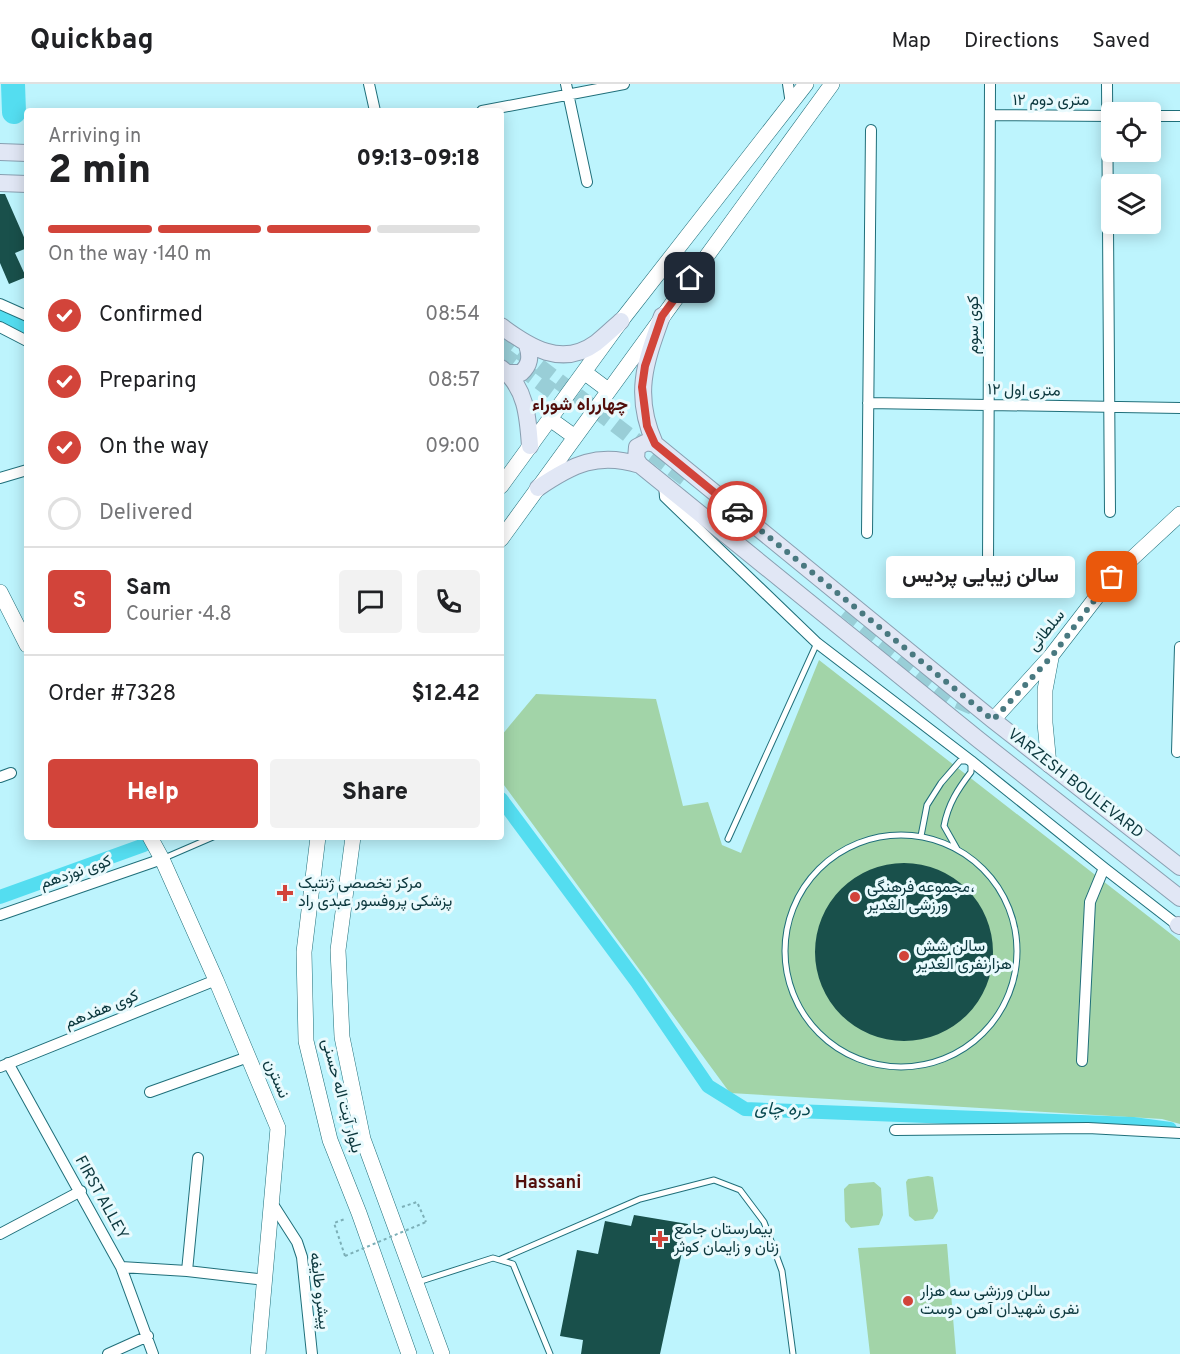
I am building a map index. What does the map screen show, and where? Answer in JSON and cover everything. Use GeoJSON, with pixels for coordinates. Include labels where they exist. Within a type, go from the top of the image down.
{"type":"FeatureCollection","features":[{"type":"Feature","properties":{"kind":"main road"},"geometry":{"type":"LineString","coordinates":[[504,482],[621,321],[806,84]]}},
{"type":"Feature","properties":{"kind":"main road"},"geometry":{"type":"LineString","coordinates":[[504,535],[832,84]]}},
{"type":"Feature","properties":{"kind":"main road"},"geometry":{"type":"LineString","coordinates":[[0,152],[24,153]]}},
{"type":"Feature","properties":{"kind":"main road"},"geometry":{"type":"LineString","coordinates":[[0,183],[24,184]]}},
{"type":"Feature","properties":{"kind":"main road"},"geometry":{"type":"LineString","coordinates":[[655,444],[647,426],[642,387],[645,366],[662,316]]}},
{"type":"Feature","properties":{"kind":"main road"},"geometry":{"type":"LineString","coordinates":[[504,328],[527,345],[544,352],[564,354],[580,352],[595,344],[621,321]]}},
{"type":"Feature","properties":{"kind":"main road"},"geometry":{"type":"LineString","coordinates":[[504,370],[521,373],[527,368],[530,361],[527,345]]}},
{"type":"Feature","properties":{"kind":"main road"},"geometry":{"type":"LineString","coordinates":[[504,370],[518,386],[525,404],[530,446]]}},
{"type":"Feature","properties":{"kind":"main road"},"geometry":{"type":"LineString","coordinates":[[584,372],[608,390]]}},
{"type":"Feature","properties":{"kind":"main road"},"geometry":{"type":"LineString","coordinates":[[550,419],[574,437]]}},
{"type":"Feature","properties":{"kind":"main road"},"geometry":{"type":"LineString","coordinates":[[640,465],[636,459],[637,447],[647,442],[655,444]]}},
{"type":"Feature","properties":{"kind":"main road","name":"VARZESH BOULEVARD"},"geometry":{"type":"LineString","coordinates":[[655,444],[993,720],[1180,867]]}},
{"type":"Feature","properties":{"kind":"main road","name":"VARZESH BOULEVARD"},"geometry":{"type":"LineString","coordinates":[[538,488],[561,472],[599,460],[620,459],[640,465],[979,741],[1180,898]]}},
{"type":"Feature","properties":{"kind":"main road","name":"سلطانی"},"geometry":{"type":"LineString","coordinates":[[993,720],[1052,656],[1112,577],[1180,514]]}},
{"type":"Feature","properties":{"kind":"main road"},"geometry":{"type":"LineString","coordinates":[[0,592],[24,639]]}},
{"type":"Feature","properties":{"kind":"main road"},"geometry":{"type":"LineString","coordinates":[[1050,765],[1045,723],[1045,690],[1052,656]]}},
{"type":"Feature","properties":{"kind":"main road","name":"نسترن"},"geometry":{"type":"LineString","coordinates":[[152,840],[216,980],[278,1128],[258,1354]]}},
{"type":"Feature","properties":{"kind":"main road","name":"بلوار آیت اله حسنی"},"geometry":{"type":"LineString","coordinates":[[318,840],[304,952],[306,1041],[330,1140],[359,1213],[409,1354]]}},
{"type":"Feature","properties":{"kind":"main road","name":"بلوار آیت اله حسنی"},"geometry":{"type":"LineString","coordinates":[[353,840],[338,950],[342,1037],[363,1139],[442,1354]]}},
{"type":"Feature","properties":{"kind":"street"},"geometry":{"type":"LineString","coordinates":[[369,84],[374,108]]}},
{"type":"Feature","properties":{"kind":"street"},"geometry":{"type":"LineString","coordinates":[[494,108],[567,89],[624,84]]}},
{"type":"Feature","properties":{"kind":"street"},"geometry":{"type":"LineString","coordinates":[[788,84],[791,104]]}},
{"type":"Feature","properties":{"kind":"street","name":"کوی سوم"},"geometry":{"type":"LineString","coordinates":[[988,566],[990,84]]}},
{"type":"Feature","properties":{"kind":"street"},"geometry":{"type":"LineString","coordinates":[[1107,84],[1108,102]]}},
{"type":"Feature","properties":{"kind":"street"},"geometry":{"type":"LineString","coordinates":[[567,89],[586,182]]}},
{"type":"Feature","properties":{"kind":"street","name":"۱۲ متری دوم"},"geometry":{"type":"LineString","coordinates":[[990,115],[1101,116]]}},
{"type":"Feature","properties":{"kind":"street"},"geometry":{"type":"LineString","coordinates":[[1161,116],[1180,116]]}},
{"type":"Feature","properties":{"kind":"street"},"geometry":{"type":"LineString","coordinates":[[867,533],[871,130]]}},
{"type":"Feature","properties":{"kind":"street"},"geometry":{"type":"LineString","coordinates":[[1109,162],[1110,512]]}},
{"type":"Feature","properties":{"kind":"street"},"geometry":{"type":"LineString","coordinates":[[0,304],[24,315]]}},
{"type":"Feature","properties":{"kind":"street"},"geometry":{"type":"LineString","coordinates":[[0,327],[24,339]]}},
{"type":"Feature","properties":{"kind":"street","name":"۱۲ متری اول"},"geometry":{"type":"LineString","coordinates":[[868,403],[1180,408]]}},
{"type":"Feature","properties":{"kind":"street"},"geometry":{"type":"LineString","coordinates":[[0,478],[24,471]]}},
{"type":"Feature","properties":{"kind":"street"},"geometry":{"type":"LineString","coordinates":[[664,484],[665,497],[817,643],[971,761],[1179,926]]}},
{"type":"Feature","properties":{"kind":"street"},"geometry":{"type":"LineString","coordinates":[[1177,752],[1180,647]]}},
{"type":"Feature","properties":{"kind":"street"},"geometry":{"type":"LineString","coordinates":[[971,761],[979,741]]}},
{"type":"Feature","properties":{"kind":"street","name":"کوی نوزدهم"},"geometry":{"type":"LineString","coordinates":[[0,915],[162,859]]}},
{"type":"Feature","properties":{"kind":"street"},"geometry":{"type":"LineString","coordinates":[[1082,1061],[1090,902],[1104,868]]}},
{"type":"Feature","properties":{"kind":"street","name":"کوی هفدهم"},"geometry":{"type":"LineString","coordinates":[[4,1065],[216,980]]}},
{"type":"Feature","properties":{"kind":"street"},"geometry":{"type":"LineString","coordinates":[[150,1092],[248,1057]]}},
{"type":"Feature","properties":{"kind":"street","name":"FIRST ALLEY"},"geometry":{"type":"LineString","coordinates":[[4,1065],[81,1191],[121,1267],[153,1354]]}},
{"type":"Feature","properties":{"kind":"street"},"geometry":{"type":"LineString","coordinates":[[895,1130],[1088,1128],[1180,1134]]}},
{"type":"Feature","properties":{"kind":"street"},"geometry":{"type":"LineString","coordinates":[[187,1270],[198,1158]]}},
{"type":"Feature","properties":{"kind":"street"},"geometry":{"type":"LineString","coordinates":[[0,1234],[81,1191]]}},
{"type":"Feature","properties":{"kind":"street","name":"پیشرو طایفه"},"geometry":{"type":"LineString","coordinates":[[272,1203],[297,1242],[302,1257],[312,1354]]}},
{"type":"Feature","properties":{"kind":"street"},"geometry":{"type":"LineString","coordinates":[[121,1267],[187,1270],[266,1280]]}},
{"type":"Feature","properties":{"kind":"street"},"geometry":{"type":"LineString","coordinates":[[108,1354],[147,1336]]}},
{"type":"Feature","properties":{"kind":"lane"},"geometry":{"type":"LineString","coordinates":[[728,839],[817,643]]}},
{"type":"Feature","properties":{"kind":"lane"},"geometry":{"type":"LineString","coordinates":[[921,836],[927,805],[941,783],[960,761],[971,761],[971,772],[954,795],[946,812],[944,826],[957,849]]}},
{"type":"Feature","properties":{"kind":"lane"},"geometry":{"type":"LineString","coordinates":[[883,836],[921,836],[957,849],[987,873],[1008,906],[1017,944],[1013,982],[996,1018],[969,1046],[935,1063],[897,1068],[859,1061],[826,1042],[801,1013],[787,977],[785,939],[795,902],[816,871],[847,848],[883,836]]}},
{"type":"Feature","properties":{"kind":"lane"},"geometry":{"type":"LineString","coordinates":[[162,859],[206,840]]}},
{"type":"Feature","properties":{"kind":"lane"},"geometry":{"type":"LineString","coordinates":[[501,1259],[640,1199],[714,1180],[740,1190],[764,1222],[782,1271],[793,1354]]}},
{"type":"Feature","properties":{"kind":"lane"},"geometry":{"type":"LineString","coordinates":[[416,1283],[493,1258],[513,1264],[550,1354]]}},
{"type":"Feature","properties":{"kind":"path"},"geometry":{"type":"LineString","coordinates":[[334,1223],[345,1256],[426,1222],[417,1202]]}},
{"type":"Feature","properties":{"kind":"green space","name":"مجموعه فرهنگی، ورزشی الغدیر"},"geometry":{"type":"Polygon","coordinates":[[[819,660],[1180,941],[1180,1124],[1162,1119],[730,1093],[504,785],[504,732],[536,694],[656,699],[683,806],[708,802],[722,845],[741,853],[819,660]]]}},
{"type":"Feature","properties":{"kind":"green space"},"geometry":{"type":"Polygon","coordinates":[[[933,1177],[938,1211],[933,1219],[915,1221],[909,1216],[906,1182],[908,1179],[933,1177]]]}},
{"type":"Feature","properties":{"kind":"green space"},"geometry":{"type":"Polygon","coordinates":[[[874,1182],[881,1188],[883,1215],[879,1225],[851,1228],[845,1221],[844,1189],[849,1184],[874,1182]]]}},
{"type":"Feature","properties":{"kind":"green space","name":"سالن ورزشی سه هزار نفری شهیدان آهن دوست"},"geometry":{"type":"Polygon","coordinates":[[[947,1244],[956,1354],[870,1354],[858,1248],[947,1244]]]}},
{"type":"Feature","properties":{"kind":"building"},"geometry":{"type":"Polygon","coordinates":[[[0,194],[5,194],[24,237],[24,249],[15,253],[24,278],[9,284],[0,263],[0,194]]]}},
{"type":"Feature","properties":{"kind":"building","name":"سالن شش هزارنفری الغدیر"},"geometry":{"type":"Polygon","coordinates":[[[904,863],[938,870],[954,878],[967,889],[978,902],[986,918],[993,952],[986,986],[978,1002],[967,1015],[954,1026],[938,1034],[904,1041],[870,1034],[854,1026],[841,1015],[830,1002],[822,986],[815,952],[822,918],[830,902],[841,889],[854,878],[870,870],[904,863]]]}},
{"type":"Feature","properties":{"kind":"building"},"geometry":{"type":"Polygon","coordinates":[[[634,1215],[688,1224],[660,1354],[581,1354],[583,1340],[560,1336],[577,1250],[598,1254],[605,1221],[631,1226],[634,1215]]]}},
{"type":"Feature","properties":{"kind":"waterway"},"geometry":{"type":"LineString","coordinates":[[13,84],[14,112]]}},
{"type":"Feature","properties":{"kind":"waterway","name":"دره چای"},"geometry":{"type":"LineString","coordinates":[[0,316],[24,328]]}},
{"type":"Feature","properties":{"kind":"waterway","name":"دره چای"},"geometry":{"type":"LineString","coordinates":[[504,803],[637,982],[708,1086],[745,1109],[1133,1124],[1170,1129]]}},
{"type":"Feature","properties":{"kind":"waterway"},"geometry":{"type":"LineString","coordinates":[[0,897],[144,845]]}},
{"type":"Feature","properties":{"kind":"tunnel"},"geometry":{"type":"LineString","coordinates":[[504,339],[687,480]]}},
{"type":"Feature","properties":{"kind":"tunnel"},"geometry":{"type":"LineString","coordinates":[[504,355],[572,406]]}},
{"type":"Feature","properties":{"kind":"tunnel"},"geometry":{"type":"LineString","coordinates":[[846,610],[954,699],[975,708]]}},
{"type":"Feature","properties":{"kind":"way so far"},"geometry":{"type":"LineString","coordinates":[[737,511],[993,720],[1052,656],[1112,577]]}},
{"type":"Feature","properties":{"kind":"place","name":"سالن زیبایی پردیس"},"geometry":{"type":"Point","coordinates":[1112,577]}},
{"type":"Feature","properties":{"kind":"place","name":"مرکز تخصصی ژنتیک پزشکی پروفسور عبدی راد"},"geometry":{"type":"Point","coordinates":[285,893]}},
{"type":"Feature","properties":{"kind":"place","name":"مجموعه فرهنگی، ورزشی الغدیر"},"geometry":{"type":"Point","coordinates":[855,897]}},
{"type":"Feature","properties":{"kind":"place","name":"سالن شش هزارنفری الغدیر"},"geometry":{"type":"Point","coordinates":[904,956]}},
{"type":"Feature","properties":{"kind":"place","name":"بیمارستان جامع زنان و زایمان کوثر"},"geometry":{"type":"Point","coordinates":[660,1239]}},
{"type":"Feature","properties":{"kind":"place","name":"سالن ورزشی سه هزار نفری شهیدان آهن دوست"},"geometry":{"type":"Point","coordinates":[908,1301]}},
{"type":"Feature","properties":{"kind":"district","name":"چهارراه شوراء"},"geometry":{"type":"Point","coordinates":[580,405]}},
{"type":"Feature","properties":{"kind":"district","name":"Hassani"},"geometry":{"type":"Point","coordinates":[548,1183]}},
{"type":"Feature","properties":{"kind":"route"},"geometry":{"type":"LineString","coordinates":[[690,278],[662,316],[645,366],[642,387],[647,426],[655,444],[737,511]]}}]}
